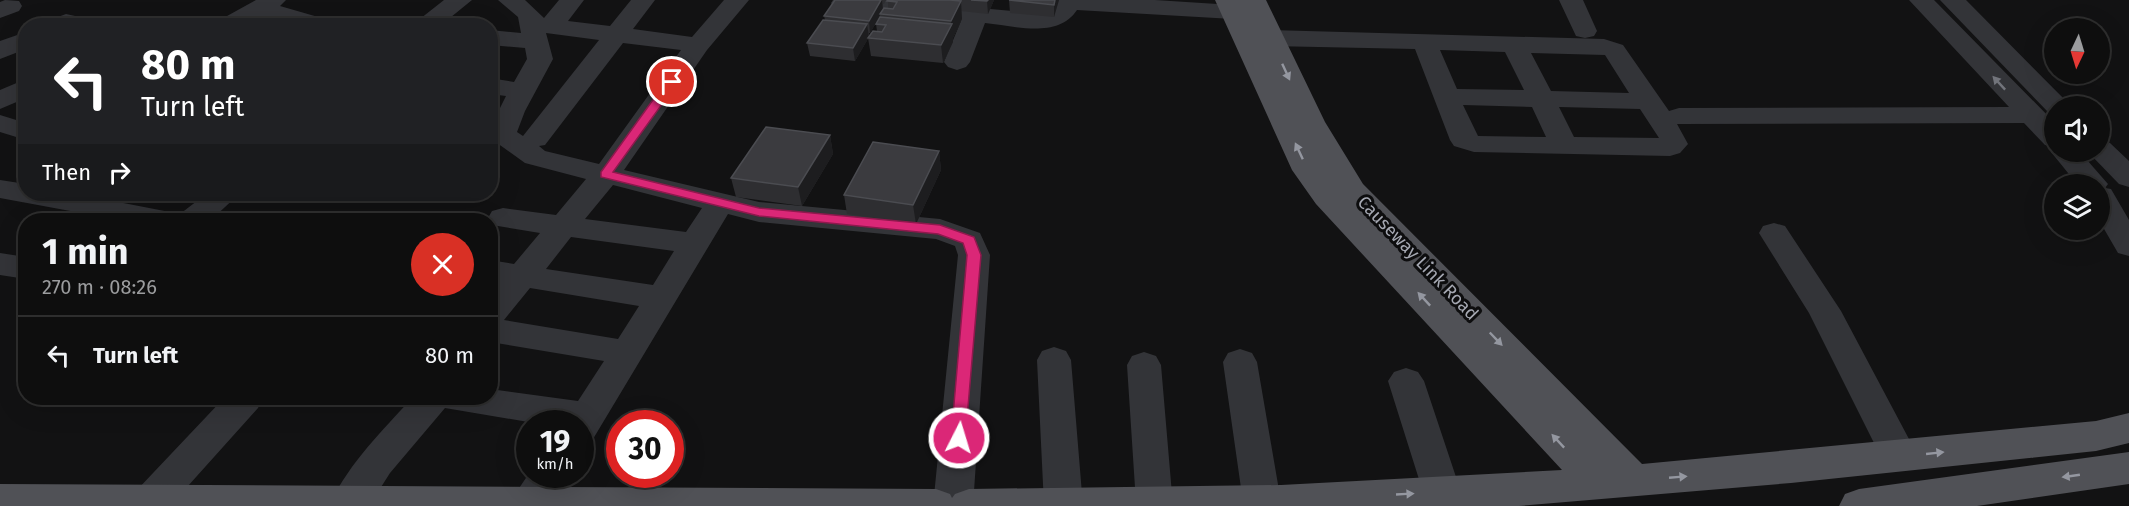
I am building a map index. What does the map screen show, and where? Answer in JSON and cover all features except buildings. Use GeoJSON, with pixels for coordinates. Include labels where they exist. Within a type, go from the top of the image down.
{"type":"FeatureCollection","features":[{"type":"Feature","properties":{"kind":"main road","name":"Causeway Link Road"},"geometry":{"type":"LineString","coordinates":[[1238,4],[1270,38],[1326,150],[1352,191],[1616,482]]}},
{"type":"Feature","properties":{"kind":"main road","name":"Causeway Link Road"},"geometry":{"type":"LineString","coordinates":[[1238,4],[1307,170],[1327,197],[1616,482]]}},
{"type":"Feature","properties":{"kind":"main road"},"geometry":{"type":"LineString","coordinates":[[969,506],[1262,502],[1616,482],[2096,436],[2129,428]]}},
{"type":"Feature","properties":{"kind":"main road"},"geometry":{"type":"LineString","coordinates":[[1859,506],[2129,468]]}},
{"type":"Feature","properties":{"kind":"main road"},"geometry":{"type":"LineString","coordinates":[[0,501],[350,502],[535,494],[936,506]]}},
{"type":"Feature","properties":{"kind":"street"},"geometry":{"type":"LineString","coordinates":[[434,18],[460,0]]}},
{"type":"Feature","properties":{"kind":"street"},"geometry":{"type":"LineString","coordinates":[[510,0],[529,14],[539,31],[540,59],[499,127],[502,134],[535,158],[759,212],[940,230],[969,240],[974,255],[953,506]]}},
{"type":"Feature","properties":{"kind":"street"},"geometry":{"type":"LineString","coordinates":[[539,31],[572,0]]}},
{"type":"Feature","properties":{"kind":"street"},"geometry":{"type":"LineString","coordinates":[[535,139],[643,0]]}},
{"type":"Feature","properties":{"kind":"street"},"geometry":{"type":"LineString","coordinates":[[498,305],[606,174],[698,45],[737,0]]}},
{"type":"Feature","properties":{"kind":"street"},"geometry":{"type":"LineString","coordinates":[[1571,0],[1585,31]]}},
{"type":"Feature","properties":{"kind":"street"},"geometry":{"type":"LineString","coordinates":[[1921,0],[2044,129]]}},
{"type":"Feature","properties":{"kind":"street"},"geometry":{"type":"LineString","coordinates":[[1952,0],[2048,96]]}},
{"type":"Feature","properties":{"kind":"street"},"geometry":{"type":"LineString","coordinates":[[843,3],[940,6],[990,11],[1045,21],[1057,19],[1065,12],[1069,1],[1238,4]]}},
{"type":"Feature","properties":{"kind":"street"},"geometry":{"type":"LineString","coordinates":[[242,18],[267,4],[301,18]]}},
{"type":"Feature","properties":{"kind":"street"},"geometry":{"type":"LineString","coordinates":[[957,62],[990,11]]}},
{"type":"Feature","properties":{"kind":"street"},"geometry":{"type":"LineString","coordinates":[[498,36],[539,31],[615,35],[698,45]]}},
{"type":"Feature","properties":{"kind":"street"},"geometry":{"type":"LineString","coordinates":[[1270,38],[1425,44],[1604,47],[1614,50],[1674,140],[1670,147],[1474,144],[1464,140],[1444,97],[1425,44]]}},
{"type":"Feature","properties":{"kind":"street"},"geometry":{"type":"LineString","coordinates":[[0,51],[18,43]]}},
{"type":"Feature","properties":{"kind":"street"},"geometry":{"type":"LineString","coordinates":[[1515,46],[1564,145]]}},
{"type":"Feature","properties":{"kind":"street"},"geometry":{"type":"LineString","coordinates":[[498,87],[522,91]]}},
{"type":"Feature","properties":{"kind":"street"},"geometry":{"type":"LineString","coordinates":[[0,101],[18,91]]}},
{"type":"Feature","properties":{"kind":"street"},"geometry":{"type":"LineString","coordinates":[[1444,97],[1648,101]]}},
{"type":"Feature","properties":{"kind":"street"},"geometry":{"type":"LineString","coordinates":[[1679,116],[2029,115]]}},
{"type":"Feature","properties":{"kind":"street"},"geometry":{"type":"LineString","coordinates":[[2110,159],[2129,178]]}},
{"type":"Feature","properties":{"kind":"street"},"geometry":{"type":"LineString","coordinates":[[2074,162],[2085,174]]}},
{"type":"Feature","properties":{"kind":"street"},"geometry":{"type":"LineString","coordinates":[[0,189],[18,192]]}},
{"type":"Feature","properties":{"kind":"street"},"geometry":{"type":"LineString","coordinates":[[65,201],[131,213]]}},
{"type":"Feature","properties":{"kind":"street"},"geometry":{"type":"LineString","coordinates":[[201,213],[215,201]]}},
{"type":"Feature","properties":{"kind":"street"},"geometry":{"type":"LineString","coordinates":[[593,410],[720,203]]}},
{"type":"Feature","properties":{"kind":"street"},"geometry":{"type":"LineString","coordinates":[[2110,213],[2129,246]]}},
{"type":"Feature","properties":{"kind":"street"},"geometry":{"type":"LineString","coordinates":[[503,218],[565,224],[695,244]]}},
{"type":"Feature","properties":{"kind":"street"},"geometry":{"type":"LineString","coordinates":[[1774,233],[1824,311],[1899,456]]}},
{"type":"Feature","properties":{"kind":"street"},"geometry":{"type":"LineString","coordinates":[[0,264],[18,267]]}},
{"type":"Feature","properties":{"kind":"street"},"geometry":{"type":"LineString","coordinates":[[498,272],[662,298]]}},
{"type":"Feature","properties":{"kind":"street"},"geometry":{"type":"LineString","coordinates":[[498,331],[628,353]]}},
{"type":"Feature","properties":{"kind":"street"},"geometry":{"type":"LineString","coordinates":[[1054,360],[1064,505]]}},
{"type":"Feature","properties":{"kind":"street"},"geometry":{"type":"LineString","coordinates":[[1240,362],[1262,502]]}},
{"type":"Feature","properties":{"kind":"street"},"geometry":{"type":"LineString","coordinates":[[1144,365],[1155,503]]}},
{"type":"Feature","properties":{"kind":"street"},"geometry":{"type":"LineString","coordinates":[[1406,381],[1442,492]]}},
{"type":"Feature","properties":{"kind":"street"},"geometry":{"type":"LineString","coordinates":[[150,502],[238,405]]}},
{"type":"Feature","properties":{"kind":"street"},"geometry":{"type":"LineString","coordinates":[[350,502],[377,462],[427,405]]}},
{"type":"Feature","properties":{"kind":"street"},"geometry":{"type":"LineString","coordinates":[[493,405],[518,410]]}},
{"type":"Feature","properties":{"kind":"route"},"geometry":{"type":"LineString","coordinates":[[672,82],[606,174],[759,212],[940,230],[954,232],[969,240],[974,255],[959,438]]}}]}
